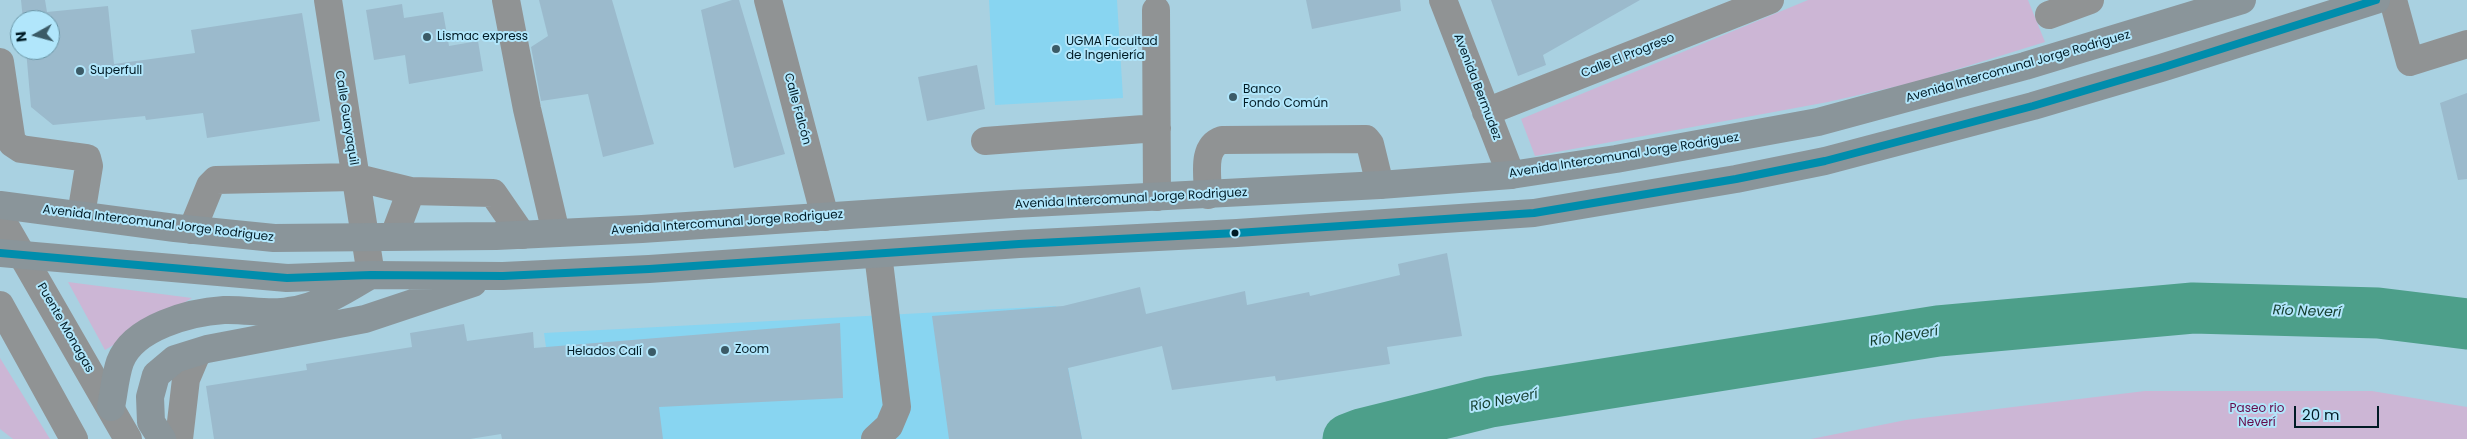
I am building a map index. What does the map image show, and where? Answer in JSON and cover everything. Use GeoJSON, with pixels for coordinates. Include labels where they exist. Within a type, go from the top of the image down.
{"type":"FeatureCollection","features":[{"type":"Feature","properties":{"kind":"main road","name":"Avenida Intercomunal Jorge Rodriguez"},"geometry":{"type":"LineString","coordinates":[[0,205],[192,230],[274,238],[522,235],[1380,185],[1519,174],[1729,140],[1818,122],[2025,66],[2242,0]]}},
{"type":"Feature","properties":{"kind":"main road"},"geometry":{"type":"LineString","coordinates":[[11,253],[287,278],[371,275],[497,276],[1413,222],[1534,213],[1624,199],[1825,161],[1937,133],[2161,68],[2376,0]]}},
{"type":"Feature","properties":{"kind":"main road"},"geometry":{"type":"LineString","coordinates":[[111,407],[120,362],[132,343],[155,327],[201,314],[224,310],[289,312],[336,297],[371,275]]}},
{"type":"Feature","properties":{"kind":"main road"},"geometry":{"type":"LineString","coordinates":[[162,439],[151,422],[150,397],[156,375],[175,358],[365,319],[497,276]]}},
{"type":"Feature","properties":{"kind":"street","name":"Calle Guayaquil"},"geometry":{"type":"LineString","coordinates":[[328,0],[354,177],[371,275]]}},
{"type":"Feature","properties":{"kind":"street"},"geometry":{"type":"LineString","coordinates":[[506,0],[527,109],[556,233]]}},
{"type":"Feature","properties":{"kind":"street","name":"Calle Falcón"},"geometry":{"type":"LineString","coordinates":[[768,0],[825,217]]}},
{"type":"Feature","properties":{"kind":"street","name":"Avenida Bermudez"},"geometry":{"type":"LineString","coordinates":[[1443,0],[1493,109],[1519,174]]}},
{"type":"Feature","properties":{"kind":"street","name":"Avenida Bermudez"},"geometry":{"type":"LineString","coordinates":[[1460,0],[1493,109]]}},
{"type":"Feature","properties":{"kind":"street","name":"Calle El Progreso"},"geometry":{"type":"LineString","coordinates":[[1493,109],[1770,0]]}},
{"type":"Feature","properties":{"kind":"street"},"geometry":{"type":"LineString","coordinates":[[2049,15],[2090,0]]}},
{"type":"Feature","properties":{"kind":"street"},"geometry":{"type":"LineString","coordinates":[[2393,0],[2410,62],[2467,44]]}},
{"type":"Feature","properties":{"kind":"street"},"geometry":{"type":"LineString","coordinates":[[1156,10],[1157,128],[1155,157],[1157,198]]}},
{"type":"Feature","properties":{"kind":"street"},"geometry":{"type":"LineString","coordinates":[[0,62],[12,143],[21,149],[87,158],[89,166],[81,215]]}},
{"type":"Feature","properties":{"kind":"street"},"geometry":{"type":"LineString","coordinates":[[985,141],[1157,128]]}},
{"type":"Feature","properties":{"kind":"street"},"geometry":{"type":"LineString","coordinates":[[1208,195],[1208,151],[1214,143],[1222,140],[1366,139],[1370,144],[1380,185]]}},
{"type":"Feature","properties":{"kind":"street"},"geometry":{"type":"LineString","coordinates":[[192,230],[210,186],[216,180],[354,177],[411,191],[493,193],[522,235]]}},
{"type":"Feature","properties":{"kind":"street"},"geometry":{"type":"LineString","coordinates":[[394,236],[411,191]]}},
{"type":"Feature","properties":{"kind":"street","name":"Puente Monagas"},"geometry":{"type":"LineString","coordinates":[[0,218],[11,253],[111,407],[128,439]]}},
{"type":"Feature","properties":{"kind":"street"},"geometry":{"type":"LineString","coordinates":[[875,439],[889,426],[897,407],[878,254]]}},
{"type":"Feature","properties":{"kind":"street"},"geometry":{"type":"LineString","coordinates":[[0,305],[74,439]]}},
{"type":"Feature","properties":{"kind":"street"},"geometry":{"type":"LineString","coordinates":[[179,439],[186,379],[197,352]]}},
{"type":"Feature","properties":{"kind":"shaded area","name":"UGMA Facultad de Ingeniería"},"geometry":{"type":"Polygon","coordinates":[[[989,0],[1117,0],[1123,98],[995,105],[989,0]]]}},
{"type":"Feature","properties":{"kind":"shaded area"},"geometry":{"type":"Polygon","coordinates":[[[1056,306],[1082,439],[559,439],[544,333],[1056,306]]]}},
{"type":"Feature","properties":{"kind":"green space"},"geometry":{"type":"Polygon","coordinates":[[[1808,0],[2028,0],[2045,42],[1916,82],[1828,102],[1535,156],[1521,119],[1808,0]]]}},
{"type":"Feature","properties":{"kind":"green space"},"geometry":{"type":"Polygon","coordinates":[[[68,282],[192,298],[105,350],[68,282]]]}},
{"type":"Feature","properties":{"kind":"green space"},"geometry":{"type":"Polygon","coordinates":[[[0,358],[50,439],[13,439],[0,429],[0,358]]]}},
{"type":"Feature","properties":{"kind":"green space","name":"Paseo rio Neverí"},"geometry":{"type":"Polygon","coordinates":[[[2145,391],[2372,391],[2467,407],[2467,439],[1811,439],[1906,420],[2145,391]]]}},
{"type":"Feature","properties":{"kind":"building"},"geometry":{"type":"Polygon","coordinates":[[[21,0],[45,0],[47,10],[22,10],[21,0]]]}},
{"type":"Feature","properties":{"kind":"building"},"geometry":{"type":"Polygon","coordinates":[[[539,0],[612,0],[654,144],[603,157],[588,94],[541,101],[531,47],[548,36],[539,0]]]}},
{"type":"Feature","properties":{"kind":"building"},"geometry":{"type":"Polygon","coordinates":[[[732,0],[739,0],[785,154],[734,168],[701,10],[732,0]]]}},
{"type":"Feature","properties":{"kind":"building"},"geometry":{"type":"Polygon","coordinates":[[[1306,0],[1400,0],[1401,11],[1312,29],[1306,0]]]}},
{"type":"Feature","properties":{"kind":"building"},"geometry":{"type":"Polygon","coordinates":[[[1491,0],[1640,0],[1543,55],[1546,65],[1518,76],[1491,0]]]}},
{"type":"Feature","properties":{"kind":"building"},"geometry":{"type":"Polygon","coordinates":[[[402,4],[404,18],[443,12],[449,46],[478,41],[483,71],[409,84],[405,55],[374,60],[366,10],[402,4]]]}},
{"type":"Feature","properties":{"kind":"building"},"geometry":{"type":"Polygon","coordinates":[[[108,6],[114,64],[195,53],[191,30],[302,13],[320,121],[207,138],[203,113],[146,120],[145,116],[53,125],[31,107],[27,60],[60,60],[60,11],[108,6]]]}},
{"type":"Feature","properties":{"kind":"building"},"geometry":{"type":"Polygon","coordinates":[[[977,65],[985,109],[927,121],[918,77],[977,65]]]}},
{"type":"Feature","properties":{"kind":"building"},"geometry":{"type":"Polygon","coordinates":[[[2467,93],[2467,179],[2458,180],[2440,103],[2467,93]]]}},
{"type":"Feature","properties":{"kind":"building"},"geometry":{"type":"Polygon","coordinates":[[[1447,253],[1462,336],[1387,347],[1390,364],[1276,381],[1275,376],[1172,390],[1162,346],[1068,368],[1082,439],[949,439],[932,316],[1063,306],[1140,287],[1146,314],[1245,291],[1247,305],[1309,292],[1310,296],[1400,275],[1398,264],[1447,253]]]}},
{"type":"Feature","properties":{"kind":"building"},"geometry":{"type":"Polygon","coordinates":[[[840,323],[843,398],[659,407],[663,439],[502,439],[501,434],[470,439],[214,439],[206,386],[307,370],[306,364],[412,347],[410,333],[464,324],[467,341],[533,332],[534,348],[840,323]]]}},
{"type":"Feature","properties":{"kind":"waterway","name":"Río Neverí"},"geometry":{"type":"LineString","coordinates":[[1348,439],[1361,434],[1490,402],[1938,331],[2193,308],[2378,313],[2467,324]]}},
{"type":"Feature","properties":{"kind":"transit line"},"geometry":{"type":"LineString","coordinates":[[0,253],[287,278],[371,275],[503,276],[649,269],[1019,244],[1237,233],[1534,213],[1736,179],[1825,161],[2033,106],[2376,0]]}},
{"type":"Feature","properties":{"kind":"place","name":"Lismac express"},"geometry":{"type":"Point","coordinates":[427,37]}},
{"type":"Feature","properties":{"kind":"place","name":"UGMA Facultad de Ingeniería"},"geometry":{"type":"Point","coordinates":[1056,49]}},
{"type":"Feature","properties":{"kind":"place","name":"Superfull"},"geometry":{"type":"Point","coordinates":[80,71]}},
{"type":"Feature","properties":{"kind":"place","name":"Banco Fondo Común"},"geometry":{"type":"Point","coordinates":[1233,97]}},
{"type":"Feature","properties":{"kind":"place","name":"Zoom"},"geometry":{"type":"Point","coordinates":[725,350]}},
{"type":"Feature","properties":{"kind":"place","name":"Helados Calí"},"geometry":{"type":"Point","coordinates":[652,352]}}]}
